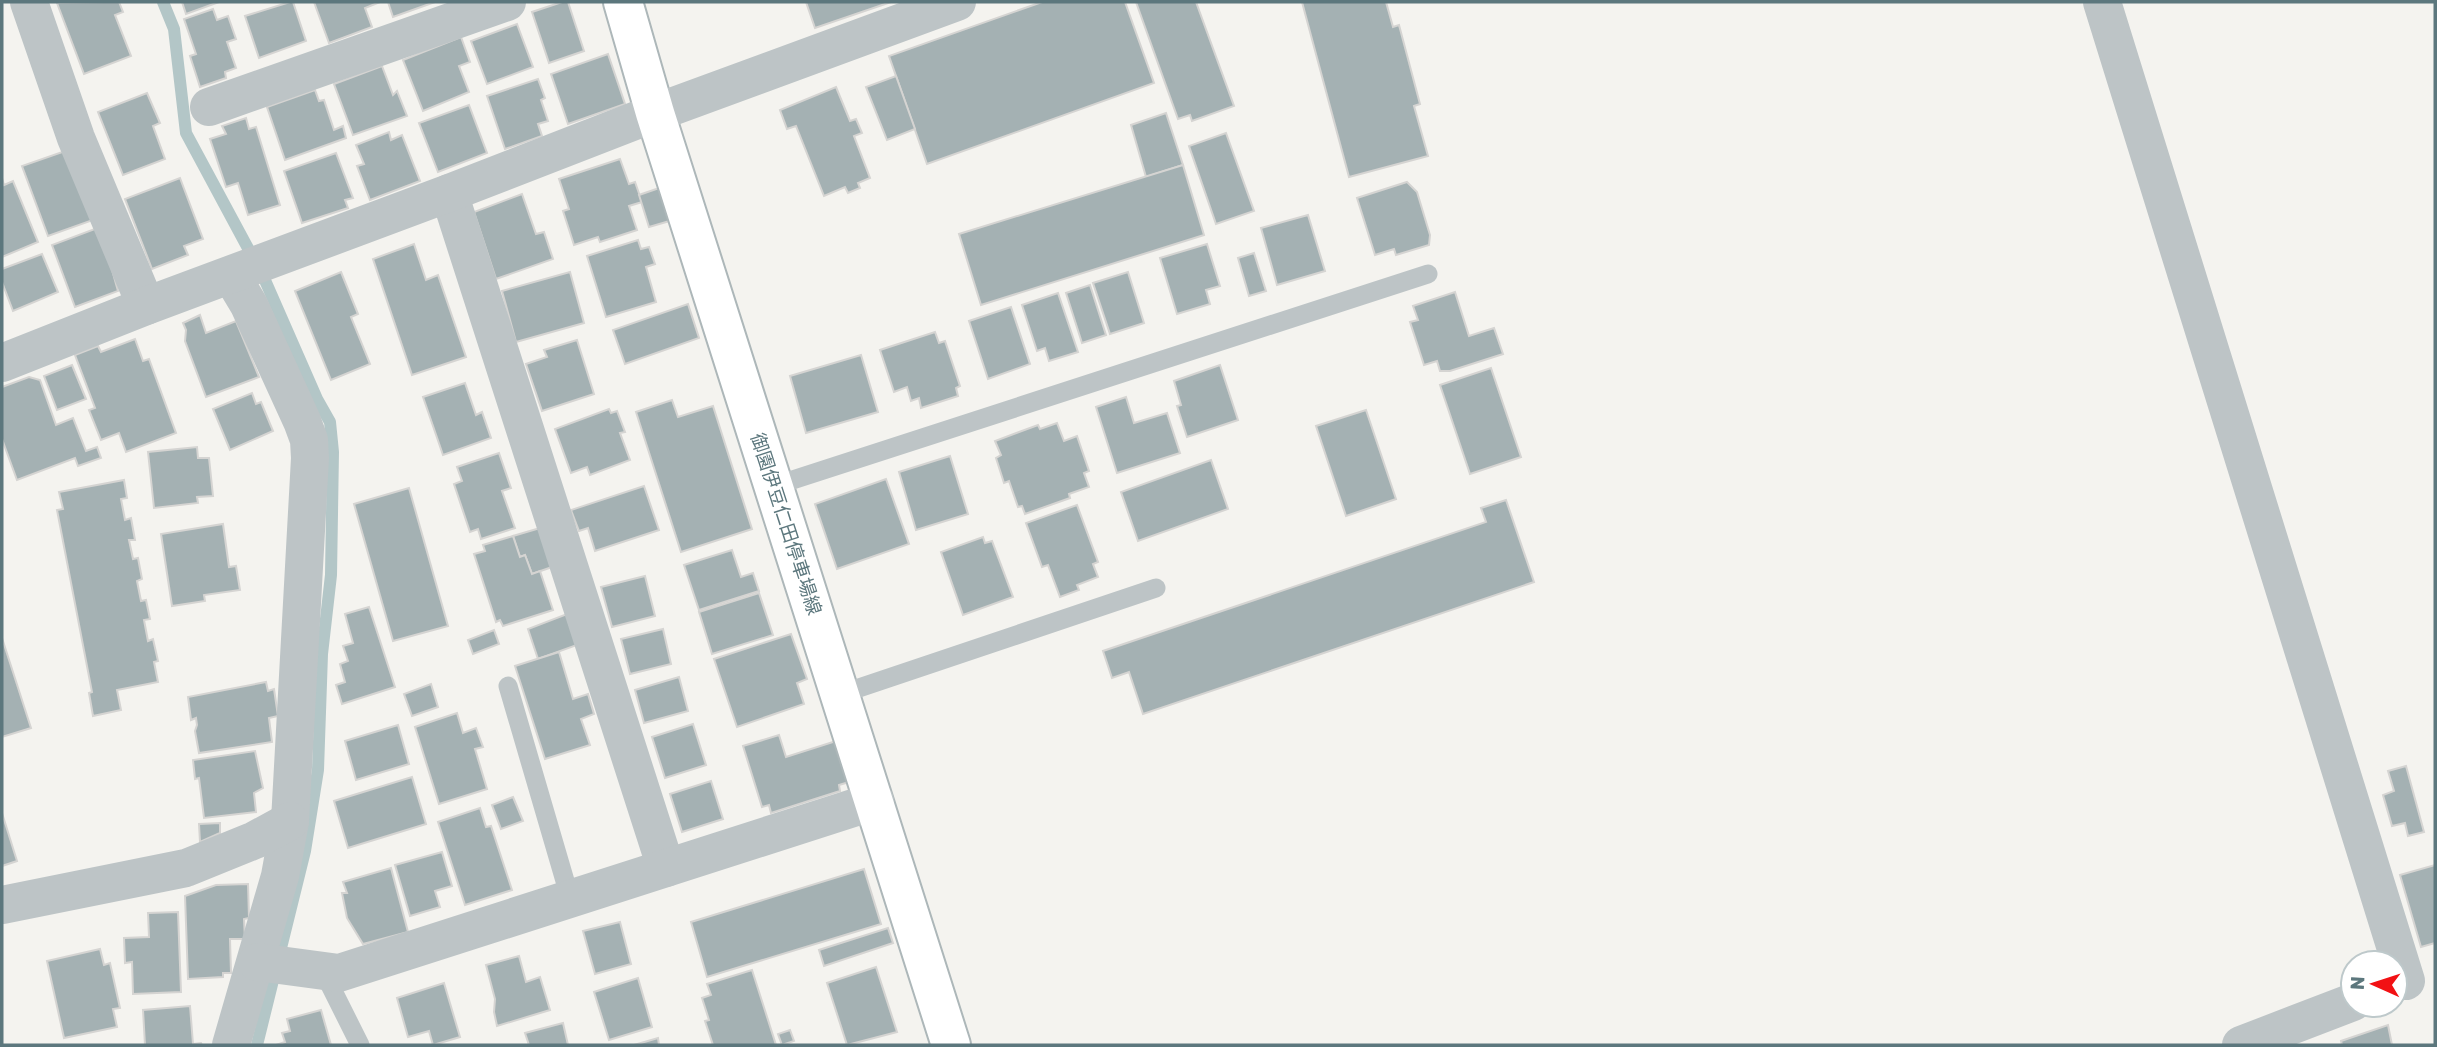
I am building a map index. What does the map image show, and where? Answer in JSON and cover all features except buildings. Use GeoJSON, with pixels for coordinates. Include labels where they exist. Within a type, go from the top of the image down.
{"type":"FeatureCollection","features":[{"type":"Feature","properties":{"kind":"main road","name":"御園伊豆仁田停車場線"},"geometry":{"type":"LineString","coordinates":[[623,2],[655,113],[951,1045]]}},
{"type":"Feature","properties":{"kind":"street"},"geometry":{"type":"LineString","coordinates":[[29,2],[76,138],[146,306]]}},
{"type":"Feature","properties":{"kind":"street"},"geometry":{"type":"LineString","coordinates":[[209,107],[507,2]]}},
{"type":"Feature","properties":{"kind":"street"},"geometry":{"type":"LineString","coordinates":[[2,363],[146,306],[449,194],[917,9],[957,2]]}},
{"type":"Feature","properties":{"kind":"street"},"geometry":{"type":"LineString","coordinates":[[2102,2],[2412,979]]}},
{"type":"Feature","properties":{"kind":"street"},"geometry":{"type":"LineString","coordinates":[[449,194],[666,868]]}},
{"type":"Feature","properties":{"kind":"street"},"geometry":{"type":"LineString","coordinates":[[231,275],[249,305],[309,440],[310,458],[290,821],[280,876],[231,1045]]}},
{"type":"Feature","properties":{"kind":"street"},"geometry":{"type":"LineString","coordinates":[[257,962],[339,973],[875,801]]}},
{"type":"Feature","properties":{"kind":"street"},"geometry":{"type":"LineString","coordinates":[[2,905],[186,868],[255,840],[290,821]]}},
{"type":"Feature","properties":{"kind":"street"},"geometry":{"type":"LineString","coordinates":[[2241,1045],[2339,1007]]}},
{"type":"Feature","properties":{"kind":"lane"},"geometry":{"type":"LineString","coordinates":[[774,486],[1429,274]]}},
{"type":"Feature","properties":{"kind":"lane"},"geometry":{"type":"LineString","coordinates":[[841,694],[1156,588]]}},
{"type":"Feature","properties":{"kind":"lane"},"geometry":{"type":"LineString","coordinates":[[508,685],[570,898]]}},
{"type":"Feature","properties":{"kind":"lane"},"geometry":{"type":"LineString","coordinates":[[323,971],[360,1045]]}},
{"type":"Feature","properties":{"kind":"waterway"},"geometry":{"type":"LineString","coordinates":[[163,2],[174,29],[186,133],[264,278],[317,399],[330,422],[333,452],[331,575],[322,654],[318,770],[305,851],[257,1045]]}}]}
